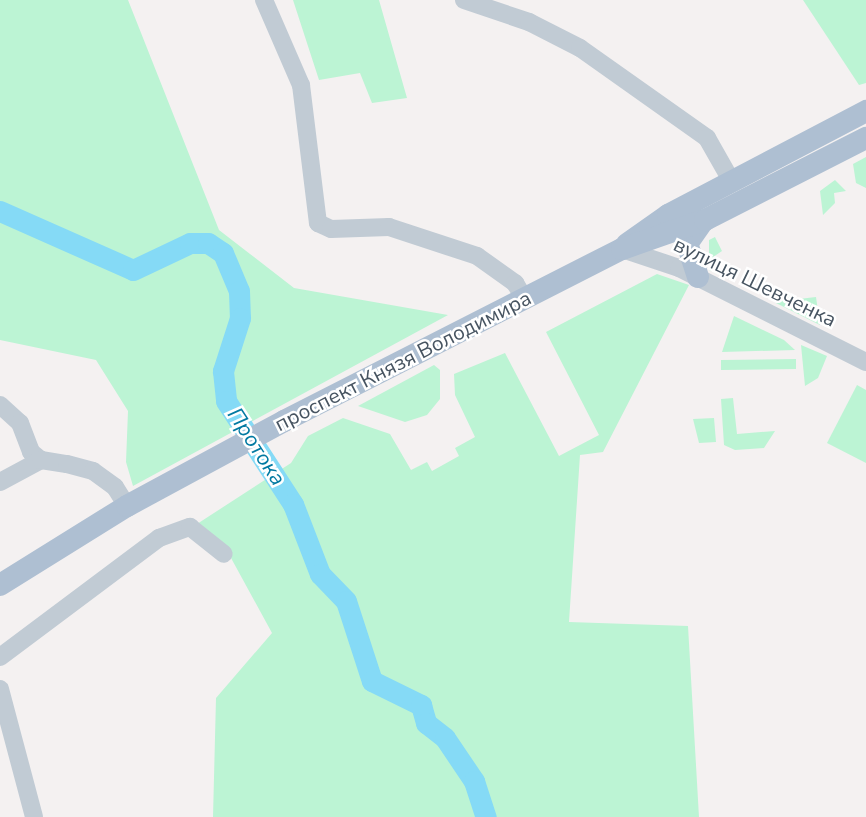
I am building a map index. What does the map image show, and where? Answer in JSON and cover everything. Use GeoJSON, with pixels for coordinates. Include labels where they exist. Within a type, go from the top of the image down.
{"type":"FeatureCollection","features":[{"type":"Feature","properties":{"kind":"main road","name":"проспект Князя Володимира"},"geometry":{"type":"LineString","coordinates":[[622,249],[668,215],[866,111]]}},
{"type":"Feature","properties":{"kind":"main road","name":"проспект Князя Володимира"},"geometry":{"type":"LineString","coordinates":[[0,585],[127,506],[284,421],[622,249],[705,220],[866,138]]}},
{"type":"Feature","properties":{"kind":"main road"},"geometry":{"type":"LineString","coordinates":[[698,277],[687,244],[705,220]]}},
{"type":"Feature","properties":{"kind":"street"},"geometry":{"type":"LineString","coordinates":[[264,0],[301,85],[318,223],[331,229],[389,226],[477,256],[515,283],[524,298]]}},
{"type":"Feature","properties":{"kind":"street"},"geometry":{"type":"LineString","coordinates":[[464,0],[529,22],[580,48],[707,138],[732,182]]}},
{"type":"Feature","properties":{"kind":"street","name":"вулиця Шевченка"},"geometry":{"type":"LineString","coordinates":[[622,249],[698,277],[866,362]]}},
{"type":"Feature","properties":{"kind":"street"},"geometry":{"type":"LineString","coordinates":[[0,405],[20,423],[31,452],[41,460],[93,471],[115,487],[127,506]]}},
{"type":"Feature","properties":{"kind":"street"},"geometry":{"type":"LineString","coordinates":[[0,482],[41,460]]}},
{"type":"Feature","properties":{"kind":"street"},"geometry":{"type":"LineString","coordinates":[[0,657],[159,538],[189,527],[224,554]]}},
{"type":"Feature","properties":{"kind":"street"},"geometry":{"type":"LineString","coordinates":[[0,689],[34,817]]}},
{"type":"Feature","properties":{"kind":"green space"},"geometry":{"type":"Polygon","coordinates":[[[0,0],[128,0],[219,230],[294,288],[448,315],[133,486],[126,462],[128,411],[96,360],[0,340],[0,0]]]}},
{"type":"Feature","properties":{"kind":"green space"},"geometry":{"type":"Polygon","coordinates":[[[293,0],[379,0],[407,98],[372,103],[360,73],[319,80],[293,0]]]}},
{"type":"Feature","properties":{"kind":"green space"},"geometry":{"type":"Polygon","coordinates":[[[803,0],[866,0],[866,83],[859,85],[803,0]]]}},
{"type":"Feature","properties":{"kind":"green space"},"geometry":{"type":"Polygon","coordinates":[[[866,157],[866,188],[856,183],[853,164],[866,157]]]}},
{"type":"Feature","properties":{"kind":"green space"},"geometry":{"type":"Polygon","coordinates":[[[835,180],[846,191],[834,193],[835,203],[823,215],[820,191],[835,180]]]}},
{"type":"Feature","properties":{"kind":"green space"},"geometry":{"type":"Polygon","coordinates":[[[715,237],[722,251],[713,257],[722,276],[709,270],[709,240],[715,237]]]}},
{"type":"Feature","properties":{"kind":"green space"},"geometry":{"type":"Polygon","coordinates":[[[657,274],[689,285],[603,452],[580,455],[569,622],[688,626],[699,817],[213,817],[216,698],[272,633],[225,547],[197,524],[291,463],[308,436],[343,418],[390,434],[411,470],[427,462],[432,471],[459,456],[455,448],[475,437],[455,395],[454,374],[505,353],[559,456],[599,435],[546,332],[657,274]]]}},
{"type":"Feature","properties":{"kind":"green space"},"geometry":{"type":"Polygon","coordinates":[[[789,292],[790,300],[816,297],[820,325],[776,303],[775,294],[789,292]]]}},
{"type":"Feature","properties":{"kind":"green space"},"geometry":{"type":"Polygon","coordinates":[[[734,316],[784,340],[795,350],[722,352],[734,316]]]}},
{"type":"Feature","properties":{"kind":"green space"},"geometry":{"type":"Polygon","coordinates":[[[801,345],[827,356],[818,378],[805,386],[801,345]]]}},
{"type":"Feature","properties":{"kind":"green space"},"geometry":{"type":"Polygon","coordinates":[[[796,359],[796,369],[721,370],[721,360],[796,359]]]}},
{"type":"Feature","properties":{"kind":"green space"},"geometry":{"type":"Polygon","coordinates":[[[434,365],[440,370],[440,399],[427,415],[405,422],[358,406],[434,365]]]}},
{"type":"Feature","properties":{"kind":"green space"},"geometry":{"type":"Polygon","coordinates":[[[857,385],[866,390],[866,463],[827,443],[857,385]]]}},
{"type":"Feature","properties":{"kind":"green space"},"geometry":{"type":"Polygon","coordinates":[[[733,398],[737,434],[775,431],[764,448],[735,450],[724,445],[721,399],[733,398]]]}},
{"type":"Feature","properties":{"kind":"green space"},"geometry":{"type":"Polygon","coordinates":[[[714,418],[716,442],[699,443],[693,419],[714,418]]]}},
{"type":"Feature","properties":{"kind":"waterway","name":"Протока"},"geometry":{"type":"LineString","coordinates":[[0,211],[133,270],[190,243],[208,243],[223,253],[239,291],[240,318],[223,371],[226,401],[293,504],[320,574],[346,601],[372,681],[421,705],[426,723],[445,738],[474,781],[486,817]]}}]}
